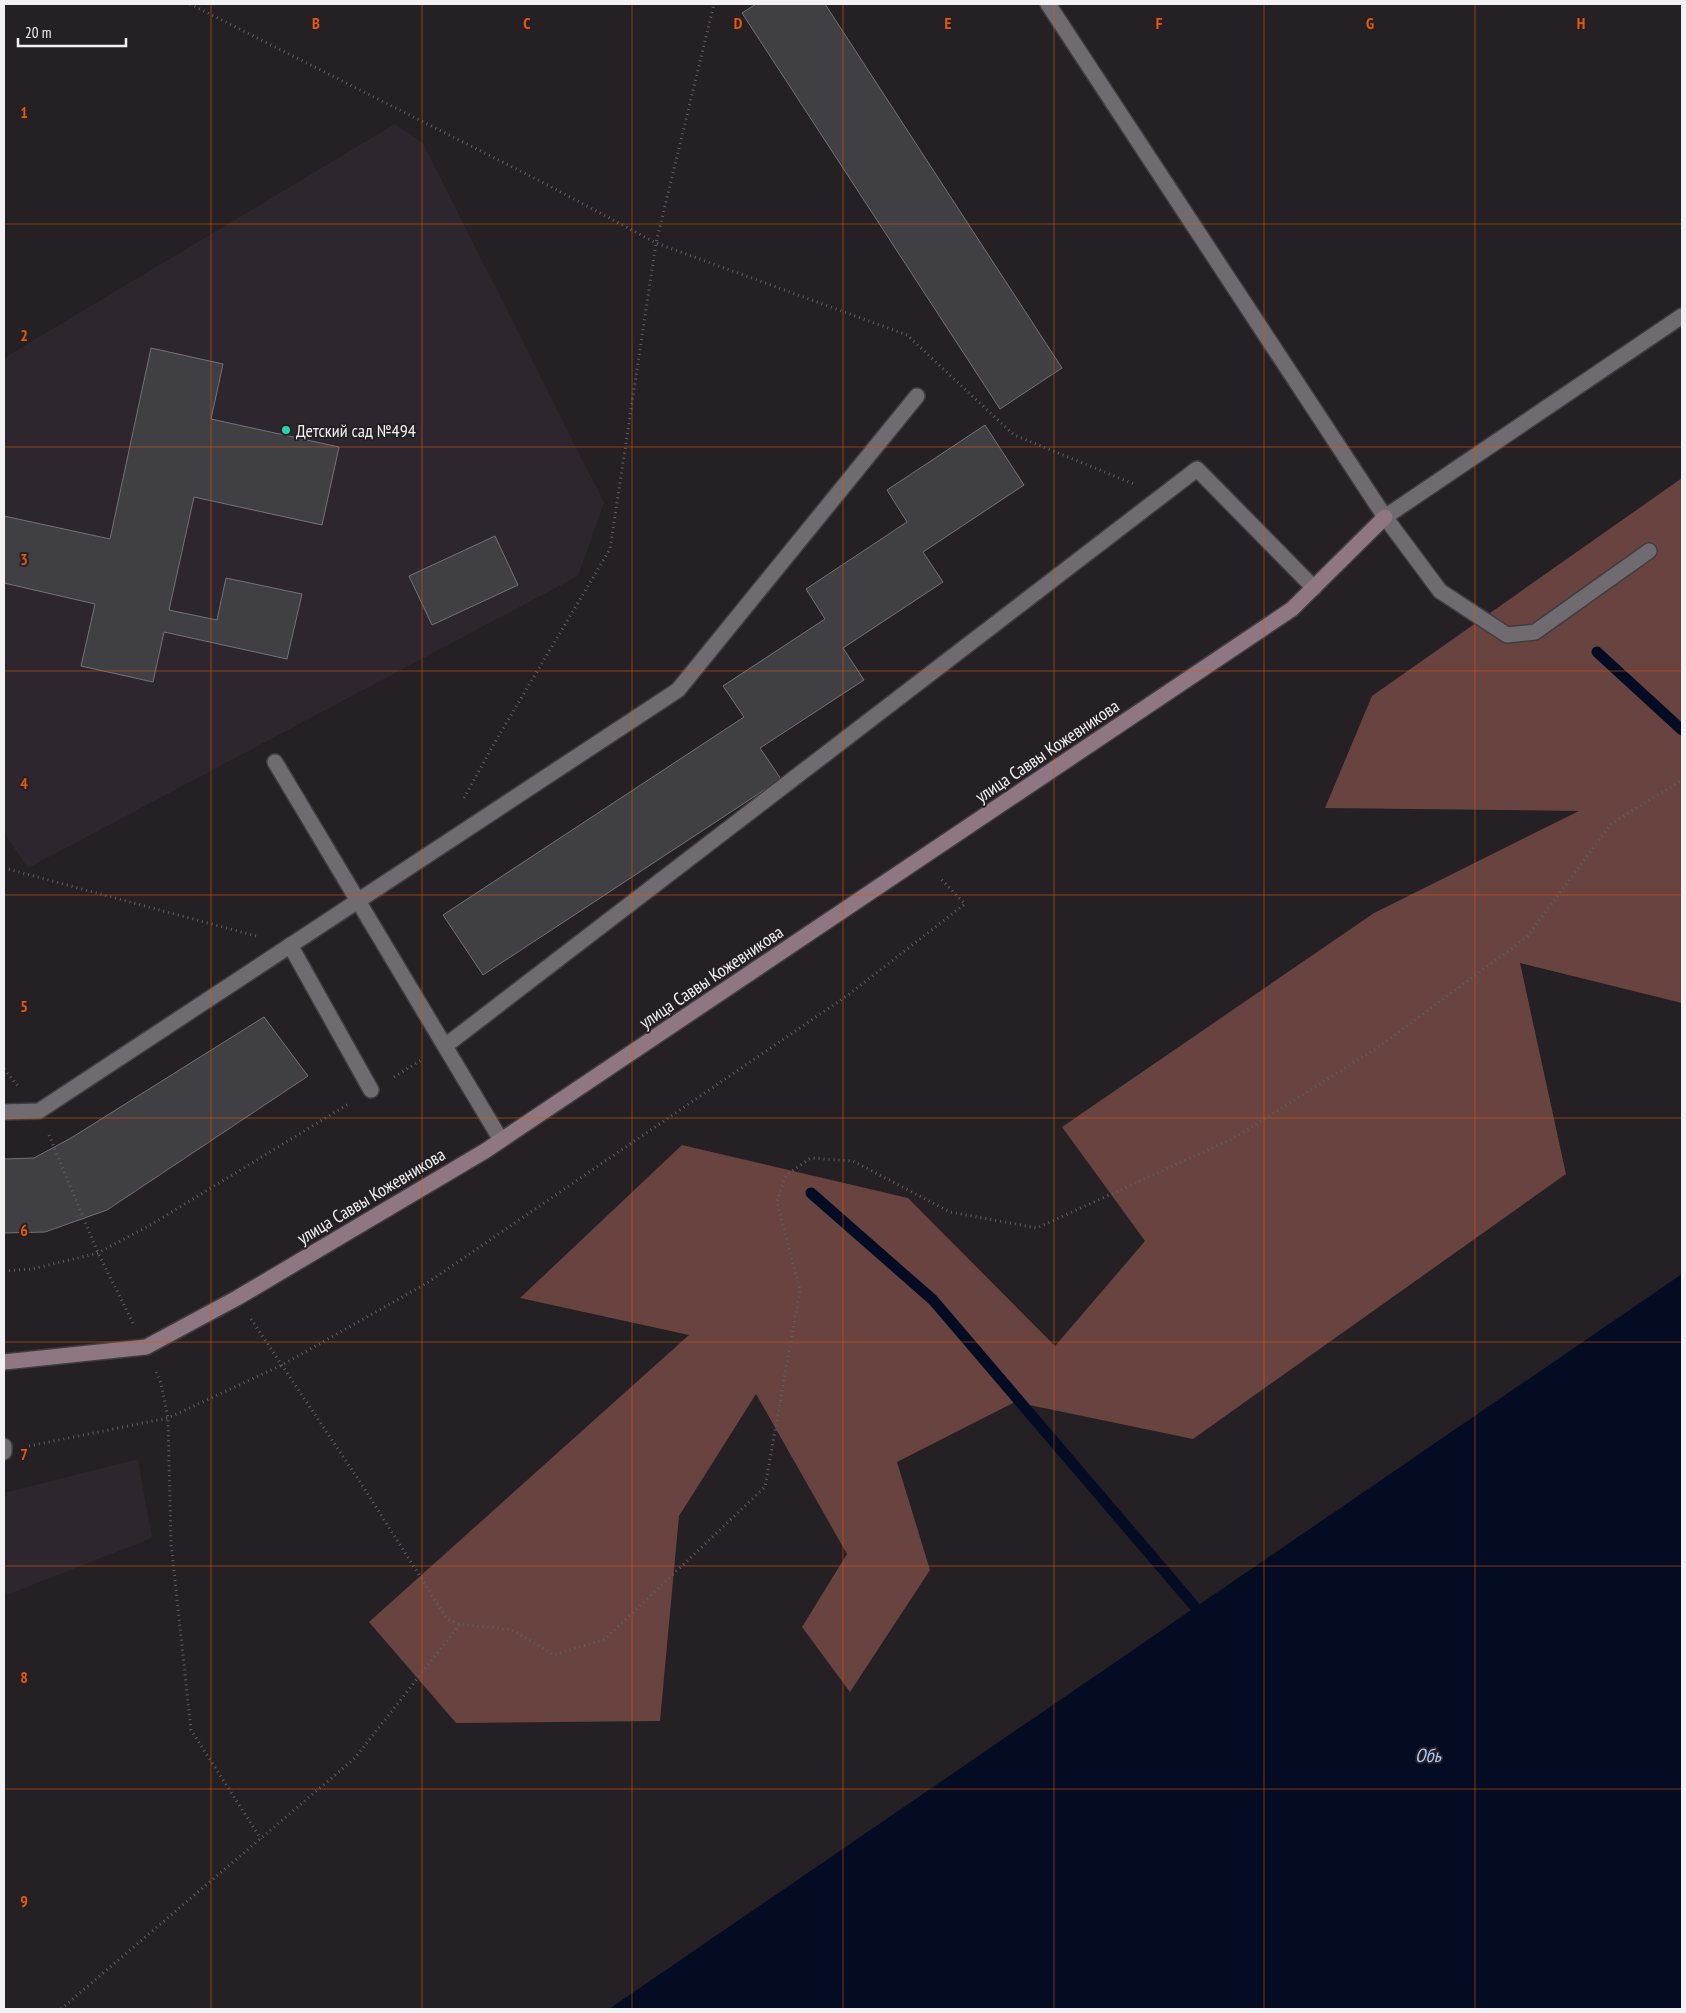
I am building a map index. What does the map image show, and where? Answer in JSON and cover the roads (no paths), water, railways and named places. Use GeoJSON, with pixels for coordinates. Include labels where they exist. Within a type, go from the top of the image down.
{"type":"FeatureCollection","features":[{"type":"Feature","properties":{"kind":"street"},"geometry":{"type":"LineString","coordinates":[[1048,4],[1385,516],[1440,591],[1507,635],[1535,632],[1649,551]]}},
{"type":"Feature","properties":{"kind":"street"},"geometry":{"type":"LineString","coordinates":[[1385,516],[1682,316]]}},
{"type":"Feature","properties":{"kind":"street"},"geometry":{"type":"LineString","coordinates":[[4,1112],[39,1111],[678,690],[917,396]]}},
{"type":"Feature","properties":{"kind":"street"},"geometry":{"type":"LineString","coordinates":[[445,1046],[1197,469],[1314,588]]}},
{"type":"Feature","properties":{"kind":"street","name":"улица Саввы Кожевникова"},"geometry":{"type":"LineString","coordinates":[[4,1362],[146,1347],[237,1298],[501,1140],[1292,609],[1385,516]]}},
{"type":"Feature","properties":{"kind":"street"},"geometry":{"type":"LineString","coordinates":[[275,762],[501,1140]]}},
{"type":"Feature","properties":{"kind":"street"},"geometry":{"type":"LineString","coordinates":[[290,945],[371,1090]]}},
{"type":"Feature","properties":{"kind":"street"},"geometry":{"type":"LineString","coordinates":[[4,1446],[4,1451]]}},
{"type":"Feature","properties":{"kind":"water","name":"Обь"},"geometry":{"type":"Polygon","coordinates":[[[1682,1274],[1682,2009],[609,2009],[1682,1274]]]}},
{"type":"Feature","properties":{"kind":"waterway"},"geometry":{"type":"LineString","coordinates":[[1597,652],[1682,730]]}},
{"type":"Feature","properties":{"kind":"waterway"},"geometry":{"type":"LineString","coordinates":[[811,1193],[933,1300],[1196,1608],[1203,1619]]}},
{"type":"Feature","properties":{"kind":"place","name":"Детский сад №494"},"geometry":{"type":"Point","coordinates":[286,430]}}]}
